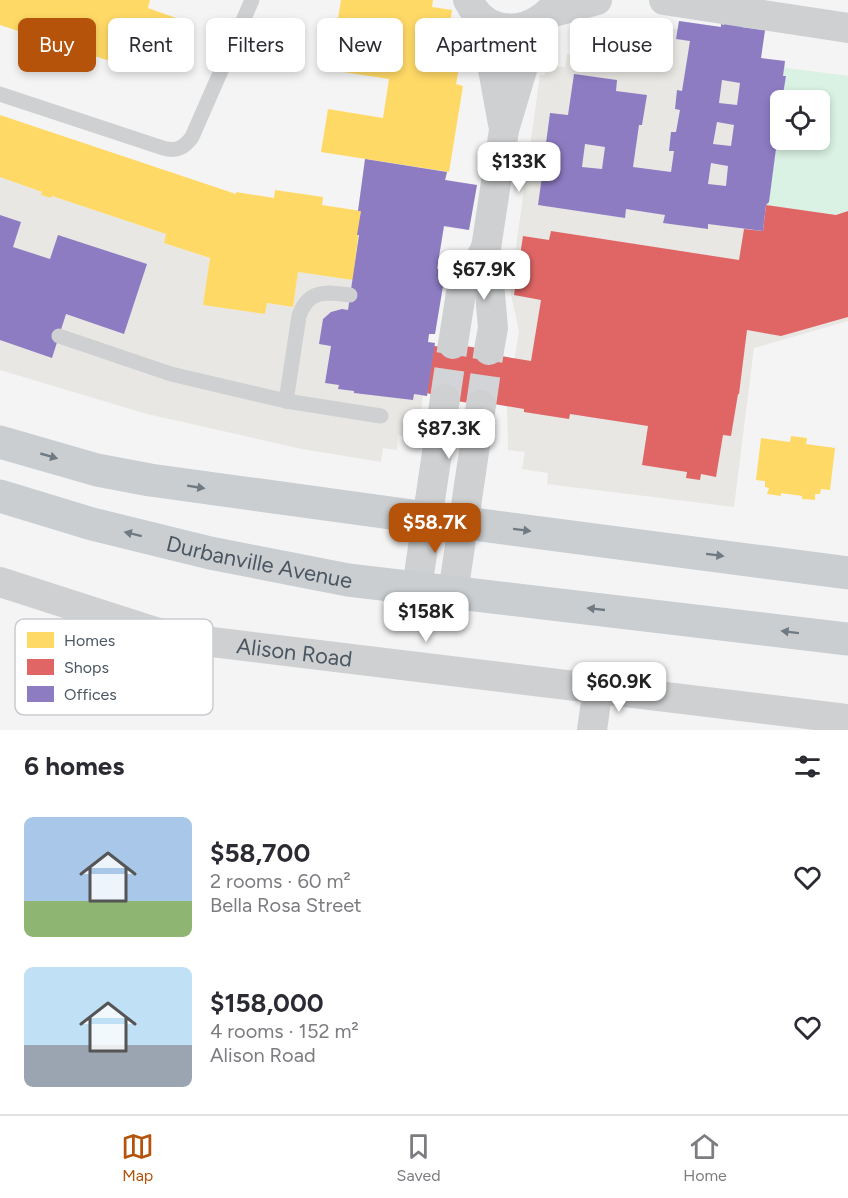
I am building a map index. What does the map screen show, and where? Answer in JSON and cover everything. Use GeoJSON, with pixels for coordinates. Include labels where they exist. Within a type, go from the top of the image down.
{"type":"FeatureCollection","features":[{"type":"Feature","properties":{"kind":"main road"},"geometry":{"type":"LineString","coordinates":[[0,442],[97,470],[246,494],[848,573]]}},
{"type":"Feature","properties":{"kind":"main road","name":"Durbanville Avenue"},"geometry":{"type":"LineString","coordinates":[[0,496],[92,524],[210,554],[348,580],[848,639]]}},
{"type":"Feature","properties":{"kind":"street"},"geometry":{"type":"LineString","coordinates":[[476,10],[501,27],[519,29],[548,12],[597,0]]}},
{"type":"Feature","properties":{"kind":"street"},"geometry":{"type":"LineString","coordinates":[[664,0],[848,28]]}},
{"type":"Feature","properties":{"kind":"street"},"geometry":{"type":"LineString","coordinates":[[476,10],[504,130]]}},
{"type":"Feature","properties":{"kind":"street"},"geometry":{"type":"LineString","coordinates":[[489,350],[493,328],[486,248],[504,130],[548,12]]}},
{"type":"Feature","properties":{"kind":"street"},"geometry":{"type":"LineString","coordinates":[[453,344],[448,311],[461,293],[486,248]]}},
{"type":"Feature","properties":{"kind":"street"},"geometry":{"type":"LineString","coordinates":[[417,588],[445,399]]}},
{"type":"Feature","properties":{"kind":"street"},"geometry":{"type":"LineString","coordinates":[[453,593],[482,405]]}},
{"type":"Feature","properties":{"kind":"street","name":"Alison Road"},"geometry":{"type":"LineString","coordinates":[[0,582],[115,619]]}},
{"type":"Feature","properties":{"kind":"street","name":"Alison Road"},"geometry":{"type":"LineString","coordinates":[[213,642],[848,719]]}},
{"type":"Feature","properties":{"kind":"street"},"geometry":{"type":"LineString","coordinates":[[592,730],[598,688]]}},
{"type":"Feature","properties":{"kind":"lane"},"geometry":{"type":"LineString","coordinates":[[0,94],[164,148],[179,149],[192,137],[252,0]]}},
{"type":"Feature","properties":{"kind":"lane"},"geometry":{"type":"LineString","coordinates":[[286,401],[303,305],[311,297],[322,292],[350,296]]}},
{"type":"Feature","properties":{"kind":"lane"},"geometry":{"type":"LineString","coordinates":[[59,336],[171,374],[286,401],[381,416]]}},
{"type":"Feature","properties":{"kind":"shaded area"},"geometry":{"type":"Polygon","coordinates":[[[679,21],[720,27],[721,24],[765,30],[761,58],[785,61],[785,68],[848,76],[848,321],[754,348],[734,507],[547,484],[548,473],[522,469],[525,452],[508,450],[507,406],[519,331],[510,290],[540,75],[545,75],[545,72],[558,72],[558,66],[565,67],[567,54],[570,54],[570,72],[673,72],[673,28],[677,29],[679,21]]]}},
{"type":"Feature","properties":{"kind":"shaded area"},"geometry":{"type":"Polygon","coordinates":[[[365,159],[447,172],[446,180],[477,185],[469,230],[444,227],[437,268],[439,269],[438,279],[444,280],[435,334],[429,334],[428,342],[435,343],[427,396],[423,396],[420,420],[409,437],[398,435],[397,450],[383,448],[381,462],[302,449],[147,414],[0,370],[0,177],[42,192],[41,195],[51,198],[52,196],[166,234],[164,243],[210,258],[204,305],[265,314],[267,303],[293,307],[298,272],[353,280],[359,236],[357,235],[358,211],[365,159]]]}},
{"type":"Feature","properties":{"kind":"green space"},"geometry":{"type":"Polygon","coordinates":[[[784,68],[848,76],[848,211],[836,215],[766,205],[769,202],[776,150],[830,150],[830,90],[784,90],[786,77],[783,76],[784,68]]]}},
{"type":"Feature","properties":{"kind":"building: Homes"},"geometry":{"type":"Polygon","coordinates":[[[0,0],[150,0],[148,8],[176,18],[108,18],[108,60],[96,56],[96,18],[18,18],[18,31],[0,25],[0,0]]]}},
{"type":"Feature","properties":{"kind":"building: Homes"},"geometry":{"type":"Polygon","coordinates":[[[341,0],[433,0],[432,7],[452,10],[451,18],[415,18],[415,72],[458,72],[456,84],[463,86],[449,172],[321,152],[328,109],[383,118],[389,79],[343,72],[403,72],[403,18],[338,18],[341,0]]]}},
{"type":"Feature","properties":{"kind":"building: Homes"},"geometry":{"type":"Polygon","coordinates":[[[0,115],[236,194],[236,192],[274,198],[275,190],[323,197],[322,205],[361,211],[353,280],[298,272],[293,307],[267,303],[265,314],[203,305],[210,258],[164,243],[166,234],[52,196],[51,198],[41,195],[42,192],[0,177],[0,115]]]}},
{"type":"Feature","properties":{"kind":"building: Homes"},"geometry":{"type":"Polygon","coordinates":[[[791,436],[807,438],[806,444],[835,448],[830,490],[821,489],[820,494],[815,494],[815,500],[781,493],[781,496],[767,494],[769,488],[765,487],[765,481],[756,480],[761,438],[790,442],[791,436]]]}},
{"type":"Feature","properties":{"kind":"building: Shops"},"geometry":{"type":"Polygon","coordinates":[[[766,205],[836,215],[848,211],[848,317],[781,336],[747,330],[731,436],[723,435],[716,477],[701,474],[700,480],[686,478],[687,472],[642,465],[648,426],[570,414],[569,419],[524,412],[524,409],[494,404],[493,407],[445,399],[427,393],[434,346],[444,347],[453,344],[502,352],[501,356],[531,361],[541,300],[514,295],[523,236],[549,240],[551,231],[739,260],[744,229],[763,231],[766,205]]]}},
{"type":"Feature","properties":{"kind":"building: Offices"},"geometry":{"type":"Polygon","coordinates":[[[724,20],[742,22],[741,27],[765,30],[761,58],[785,61],[784,90],[770,90],[770,150],[776,150],[763,231],[708,224],[708,229],[663,223],[665,215],[626,209],[625,218],[538,205],[543,169],[539,169],[541,151],[545,151],[550,113],[568,115],[574,74],[617,80],[616,91],[647,95],[642,125],[639,125],[633,167],[671,172],[674,151],[669,151],[671,132],[676,132],[680,110],[675,109],[677,90],[682,91],[690,41],[676,39],[679,21],[721,27],[721,24],[724,25],[724,20]],[[722,80],[719,103],[737,105],[740,83],[722,80]],[[717,122],[713,144],[731,146],[734,125],[717,122]],[[585,144],[582,167],[602,169],[605,147],[585,144]],[[711,163],[708,184],[726,186],[728,166],[711,163]]]}},
{"type":"Feature","properties":{"kind":"building: Offices"},"geometry":{"type":"Polygon","coordinates":[[[365,159],[447,172],[445,180],[477,185],[469,230],[444,226],[437,269],[439,269],[438,279],[444,280],[435,334],[429,334],[428,342],[435,343],[427,396],[414,394],[413,400],[354,393],[354,391],[338,389],[339,385],[325,383],[331,346],[319,344],[323,319],[331,312],[348,310],[359,235],[357,235],[361,211],[358,211],[365,159]]]}},
{"type":"Feature","properties":{"kind":"building: Offices"},"geometry":{"type":"Polygon","coordinates":[[[0,215],[21,222],[13,247],[50,259],[58,235],[147,264],[124,334],[66,314],[52,358],[0,340],[0,215]]]}},
{"type":"Feature","properties":{"kind":"tunnel"},"geometry":{"type":"LineString","coordinates":[[445,399],[453,344]]}},
{"type":"Feature","properties":{"kind":"tunnel"},"geometry":{"type":"LineString","coordinates":[[481,405],[489,350]]}}]}
